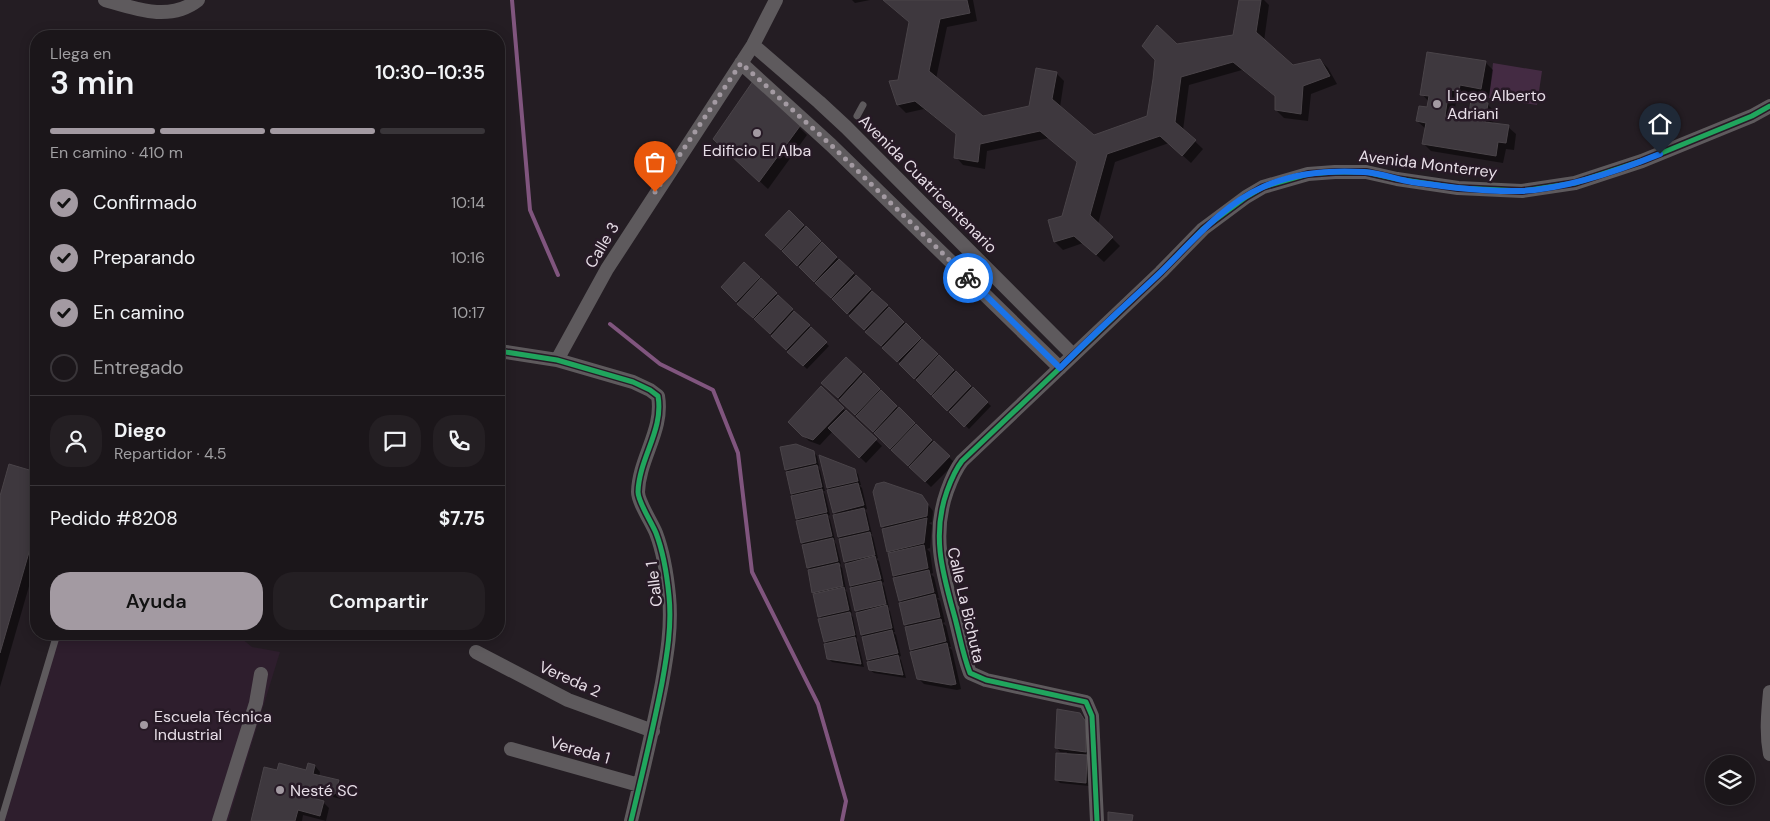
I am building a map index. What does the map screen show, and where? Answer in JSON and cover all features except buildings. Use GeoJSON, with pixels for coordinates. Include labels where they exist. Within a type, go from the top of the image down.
{"type":"FeatureCollection","features":[{"type":"Feature","properties":{"kind":"street"},"geometry":{"type":"LineString","coordinates":[[105,0],[137,9],[171,13],[181,10],[198,0]]}},
{"type":"Feature","properties":{"kind":"street","name":"Calle 3"},"geometry":{"type":"LineString","coordinates":[[556,360],[607,268],[753,45],[776,0]]}},
{"type":"Feature","properties":{"kind":"street","name":"Avenida Cuatricentenario"},"geometry":{"type":"LineString","coordinates":[[753,45],[846,127],[1073,355]]}},
{"type":"Feature","properties":{"kind":"street"},"geometry":{"type":"LineString","coordinates":[[741,63],[831,145],[1060,368]]}},
{"type":"Feature","properties":{"kind":"street","name":"Avenida Monterrey"},"geometry":{"type":"LineString","coordinates":[[1073,355],[1202,229],[1263,187],[1308,174],[1336,172],[1366,172],[1397,179],[1458,188],[1522,191],[1575,183],[1642,162],[1752,116],[1770,106]]}},
{"type":"Feature","properties":{"kind":"street"},"geometry":{"type":"LineString","coordinates":[[505,352],[556,360]]}},
{"type":"Feature","properties":{"kind":"street","name":"Calle La Bichuta"},"geometry":{"type":"LineString","coordinates":[[1073,355],[962,461],[955,470],[942,508],[938,545],[943,575],[962,652],[970,673],[986,680],[1086,702],[1092,716],[1098,821]]}},
{"type":"Feature","properties":{"kind":"street","name":"Calle 1"},"geometry":{"type":"LineString","coordinates":[[556,360],[632,382],[658,396],[660,406],[656,431],[644,459],[638,494],[656,532],[664,555],[670,598],[670,639],[653,731],[631,821]]}},
{"type":"Feature","properties":{"kind":"street","name":"Vereda 2"},"geometry":{"type":"LineString","coordinates":[[476,652],[568,700],[653,731]]}},
{"type":"Feature","properties":{"kind":"street"},"geometry":{"type":"LineString","coordinates":[[219,821],[256,703],[261,674]]}},
{"type":"Feature","properties":{"kind":"street"},"geometry":{"type":"LineString","coordinates":[[1770,692],[1767,722],[1767,739],[1770,754]]}},
{"type":"Feature","properties":{"kind":"street","name":"Vereda 1"},"geometry":{"type":"LineString","coordinates":[[511,749],[639,785]]}},
{"type":"Feature","properties":{"kind":"lane"},"geometry":{"type":"LineString","coordinates":[[857,116],[863,105]]}},
{"type":"Feature","properties":{"kind":"lane"},"geometry":{"type":"LineString","coordinates":[[1,821],[55,640]]}},
{"type":"Feature","properties":{"kind":"shaded area"},"geometry":{"type":"Polygon","coordinates":[[[1493,63],[1542,71],[1537,105],[1489,98],[1493,63]]]}},
{"type":"Feature","properties":{"kind":"shaded area","name":"Escuela Técnica Industrial"},"geometry":{"type":"Polygon","coordinates":[[[57,640],[243,640],[252,647],[280,652],[228,821],[2,821],[57,640]]]}},
{"type":"Feature","properties":{"kind":"waterway"},"geometry":{"type":"LineString","coordinates":[[512,0],[530,210],[558,275]]}},
{"type":"Feature","properties":{"kind":"waterway"},"geometry":{"type":"LineString","coordinates":[[610,324],[660,364],[713,390],[738,453],[752,572],[818,704],[846,801],[842,821]]}},
{"type":"Feature","properties":{"kind":"cycle path"},"geometry":{"type":"LineString","coordinates":[[1097,821],[1092,716],[1086,702],[986,680],[970,673],[946,586],[939,539],[942,508],[947,491],[953,475],[962,461],[1161,272],[1203,229],[1246,197],[1263,187],[1308,174],[1335,172],[1366,172],[1397,179],[1458,188],[1522,191],[1575,183],[1642,161],[1752,116],[1770,106]]}},
{"type":"Feature","properties":{"kind":"cycle path"},"geometry":{"type":"LineString","coordinates":[[505,352],[557,360],[633,382],[658,396],[658,421],[642,467],[638,492],[656,533],[663,557],[670,607],[669,629],[666,662],[659,701],[631,821]]}},
{"type":"Feature","properties":{"kind":"way so far"},"geometry":{"type":"LineString","coordinates":[[655,192],[741,63],[831,145],[968,278]]}},
{"type":"Feature","properties":{"kind":"place","name":"Liceo Alberto Adriani"},"geometry":{"type":"Point","coordinates":[1437,104]}},
{"type":"Feature","properties":{"kind":"place","name":"Edificio El Alba"},"geometry":{"type":"Point","coordinates":[757,133]}},
{"type":"Feature","properties":{"kind":"place","name":"Escuela Técnica Industrial"},"geometry":{"type":"Point","coordinates":[144,725]}},
{"type":"Feature","properties":{"kind":"place","name":"Nesté SC"},"geometry":{"type":"Point","coordinates":[280,790]}},
{"type":"Feature","properties":{"kind":"route"},"geometry":{"type":"LineString","coordinates":[[968,278],[1060,368],[1202,229],[1263,187],[1308,174],[1366,172],[1397,179],[1458,188],[1522,191],[1575,183],[1642,162],[1660,154]]}}]}
